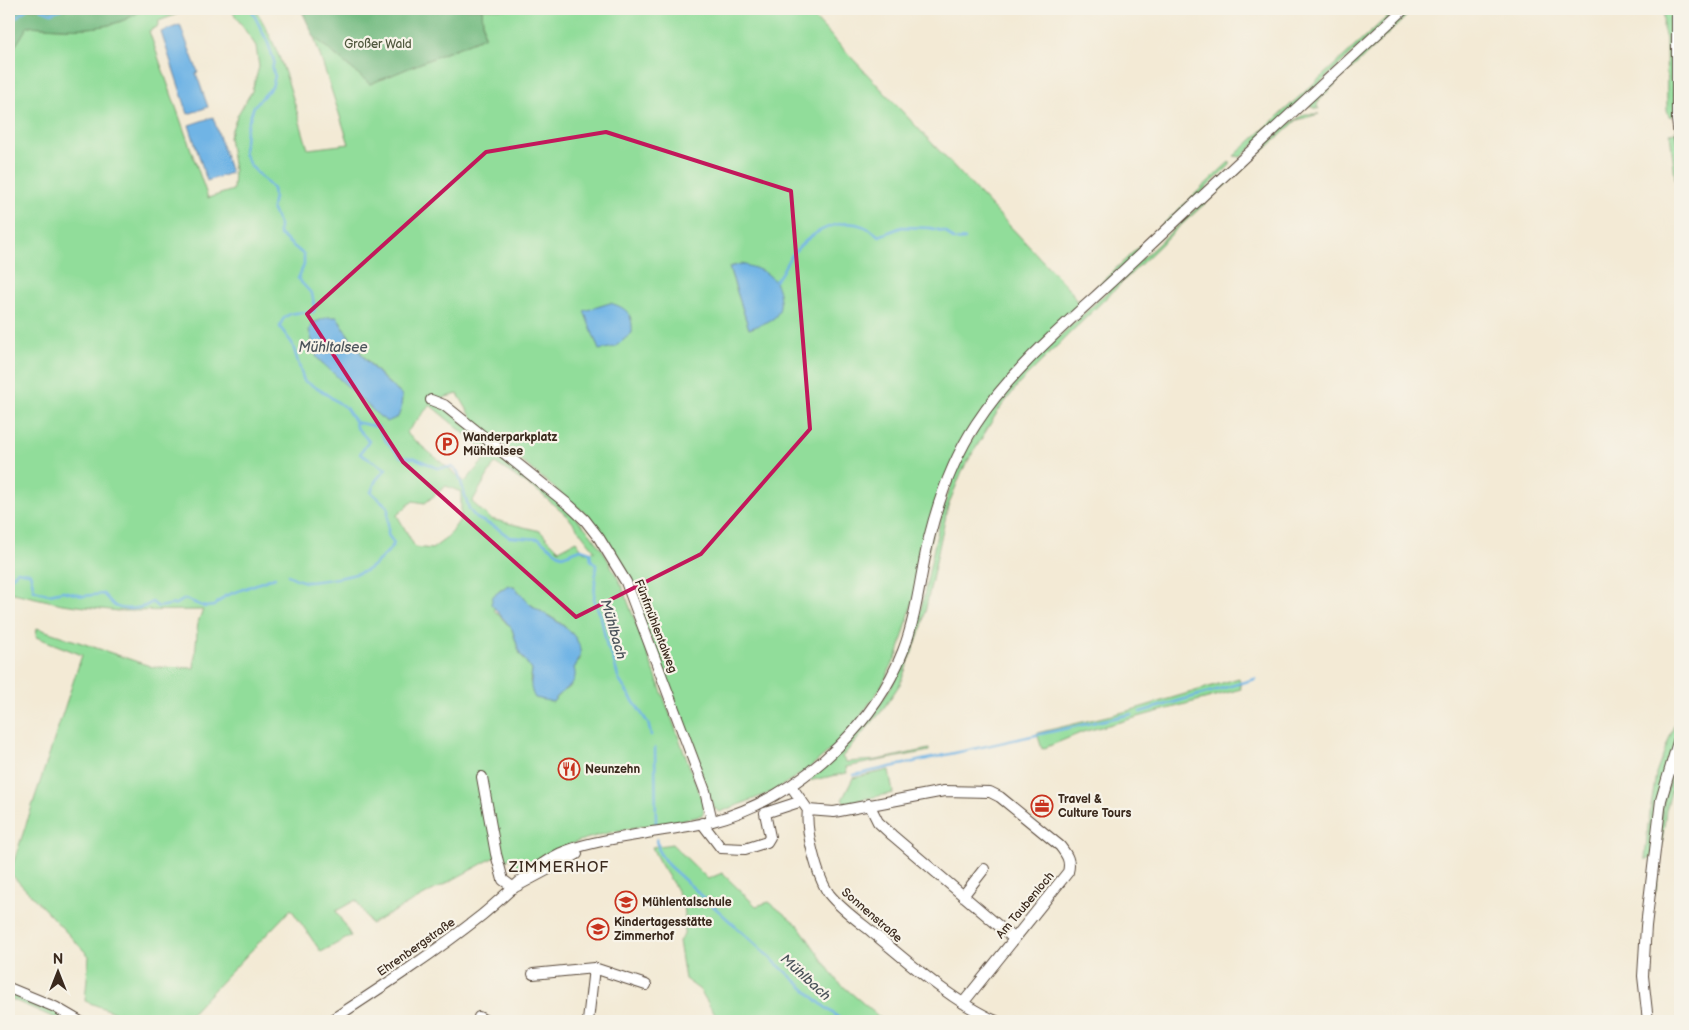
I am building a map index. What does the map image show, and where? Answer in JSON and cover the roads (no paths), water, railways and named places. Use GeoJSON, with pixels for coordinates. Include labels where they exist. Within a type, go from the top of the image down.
{"type":"FeatureCollection","features":[{"type":"Feature","properties":{"kind":"street","name":"Ehrenbergstraße"},"geometry":{"type":"LineString","coordinates":[[330,1021],[405,971],[482,914],[514,888],[532,869],[562,853],[598,843],[707,822],[740,812],[791,786],[836,749],[852,733],[888,684],[903,651],[914,618],[928,540],[953,465],[976,424],[1004,387],[1106,287],[1404,9]]}},
{"type":"Feature","properties":{"kind":"street"},"geometry":{"type":"LineString","coordinates":[[1677,9],[1677,120],[1680,144]]}},
{"type":"Feature","properties":{"kind":"street","name":"Fünfmühlentalweg"},"geometry":{"type":"LineString","coordinates":[[431,400],[444,405],[539,480],[585,520],[600,538],[626,582],[705,791],[707,822]]}},
{"type":"Feature","properties":{"kind":"street"},"geometry":{"type":"LineString","coordinates":[[1648,1021],[1643,976],[1646,926],[1661,800],[1680,735]]}},
{"type":"Feature","properties":{"kind":"street"},"geometry":{"type":"LineString","coordinates":[[482,776],[496,854],[503,880],[514,888]]}},
{"type":"Feature","properties":{"kind":"street"},"geometry":{"type":"LineString","coordinates":[[707,822],[721,848],[745,849],[767,842],[770,837],[765,813],[805,806],[791,786]]}},
{"type":"Feature","properties":{"kind":"street","name":"Am Taubenloch"},"geometry":{"type":"LineString","coordinates":[[805,806],[834,812],[944,791],[990,792],[1000,797],[1060,846],[1067,855],[1070,864],[1068,872],[963,1002]]}},
{"type":"Feature","properties":{"kind":"street"},"geometry":{"type":"LineString","coordinates":[[869,804],[878,822],[892,836],[1013,938]]}},
{"type":"Feature","properties":{"kind":"street","name":"Sonnenstraße"},"geometry":{"type":"LineString","coordinates":[[805,806],[806,824],[828,892],[842,908],[963,1002],[996,1021]]}},
{"type":"Feature","properties":{"kind":"street"},"geometry":{"type":"LineString","coordinates":[[964,896],[984,869]]}},
{"type":"Feature","properties":{"kind":"street"},"geometry":{"type":"LineString","coordinates":[[588,1021],[594,968]]}},
{"type":"Feature","properties":{"kind":"street"},"geometry":{"type":"LineString","coordinates":[[532,974],[594,968],[646,985]]}},
{"type":"Feature","properties":{"kind":"street"},"geometry":{"type":"LineString","coordinates":[[9,988],[55,1007],[79,1021]]}},
{"type":"Feature","properties":{"kind":"water"},"geometry":{"type":"Polygon","coordinates":[[[180,25],[198,72],[196,73],[208,107],[188,114],[161,32],[180,25]]]}},
{"type":"Feature","properties":{"kind":"water"},"geometry":{"type":"Polygon","coordinates":[[[213,117],[231,173],[207,181],[189,125],[213,117]]]}},
{"type":"Feature","properties":{"kind":"water"},"geometry":{"type":"Polygon","coordinates":[[[741,264],[763,271],[773,279],[779,292],[780,300],[779,310],[774,318],[749,329],[729,267],[741,264]]]}},
{"type":"Feature","properties":{"kind":"water"},"geometry":{"type":"Polygon","coordinates":[[[610,303],[621,307],[628,313],[632,321],[632,333],[615,347],[599,350],[584,311],[610,303]]]}},
{"type":"Feature","properties":{"kind":"water","name":"Mühltalsee"},"geometry":{"type":"Polygon","coordinates":[[[328,317],[337,317],[365,359],[382,378],[402,395],[401,409],[398,417],[387,422],[317,358],[309,330],[313,323],[328,317]]]}},
{"type":"Feature","properties":{"kind":"water"},"geometry":{"type":"Polygon","coordinates":[[[508,585],[518,591],[531,605],[568,630],[576,638],[580,647],[580,657],[574,668],[574,679],[569,687],[553,702],[535,698],[531,688],[532,670],[520,654],[512,629],[491,604],[493,596],[508,585]]]}},
{"type":"Feature","properties":{"kind":"waterway"},"geometry":{"type":"LineString","coordinates":[[9,23],[27,9]]}},
{"type":"Feature","properties":{"kind":"waterway"},"geometry":{"type":"LineString","coordinates":[[41,9],[51,13],[61,9]]}},
{"type":"Feature","properties":{"kind":"waterway","name":"Mühlbach"},"geometry":{"type":"LineString","coordinates":[[251,9],[268,43],[274,61],[272,69],[275,76],[272,87],[254,106],[246,130],[244,153],[250,165],[273,189],[272,208],[279,224],[279,234],[304,255],[304,265],[298,279],[312,294],[315,309],[313,312],[288,315],[284,318],[280,327],[292,343],[304,381],[346,408],[355,422],[378,427],[384,439],[401,457],[415,458],[437,468],[452,467],[458,472],[469,509],[476,518],[497,528],[509,537],[539,539],[562,556],[581,549],[590,552],[591,560],[596,565],[594,599],[601,617],[607,647],[613,658],[619,680],[648,723],[651,735]]}},
{"type":"Feature","properties":{"kind":"waterway"},"geometry":{"type":"LineString","coordinates":[[775,281],[801,245],[821,230],[844,223],[868,228],[879,236],[902,227],[930,228],[946,232],[954,240],[965,239]]}},
{"type":"Feature","properties":{"kind":"waterway"},"geometry":{"type":"LineString","coordinates":[[288,575],[306,582],[338,578],[363,572],[378,562],[394,543],[388,535],[388,507],[371,492],[376,480],[386,469],[360,454],[369,441],[356,427],[355,422]]}},
{"type":"Feature","properties":{"kind":"waterway"},"geometry":{"type":"LineString","coordinates":[[9,581],[17,571],[30,573],[34,590],[49,594],[63,591],[83,596],[103,594],[115,606],[129,609],[139,608],[152,602],[158,607],[176,604],[185,599],[205,607],[214,606],[225,596],[275,577]]}},
{"type":"Feature","properties":{"kind":"waterway"},"geometry":{"type":"LineString","coordinates":[[1140,712],[1255,679]]}},
{"type":"Feature","properties":{"kind":"waterway"},"geometry":{"type":"LineString","coordinates":[[854,775],[1132,714]]}},
{"type":"Feature","properties":{"kind":"waterway","name":"Mühlbach"},"geometry":{"type":"LineString","coordinates":[[655,748],[656,826]]}},
{"type":"Feature","properties":{"kind":"waterway","name":"Mühlbach"},"geometry":{"type":"LineString","coordinates":[[657,839],[659,852],[668,865],[821,1004],[843,1021]]}},
{"type":"Feature","properties":{"kind":"place","name":"Wanderparkplatz Mühltalsee"},"geometry":{"type":"Point","coordinates":[447,444]}},
{"type":"Feature","properties":{"kind":"place","name":"Neunzehn"},"geometry":{"type":"Point","coordinates":[569,769]}},
{"type":"Feature","properties":{"kind":"place","name":"Travel & Culture Tours"},"geometry":{"type":"Point","coordinates":[1042,806]}},
{"type":"Feature","properties":{"kind":"place","name":"Mühlentalschule"},"geometry":{"type":"Point","coordinates":[626,902]}},
{"type":"Feature","properties":{"kind":"place","name":"Kindertagesstätte Zimmerhof"},"geometry":{"type":"Point","coordinates":[598,929]}},
{"type":"Feature","properties":{"kind":"district","name":"ZIMMERHOF"},"geometry":{"type":"Point","coordinates":[559,867]}},
{"type":"Feature","properties":{"kind":"park label","name":"Großer Wald"},"geometry":{"type":"Point","coordinates":[378,44]}}]}
